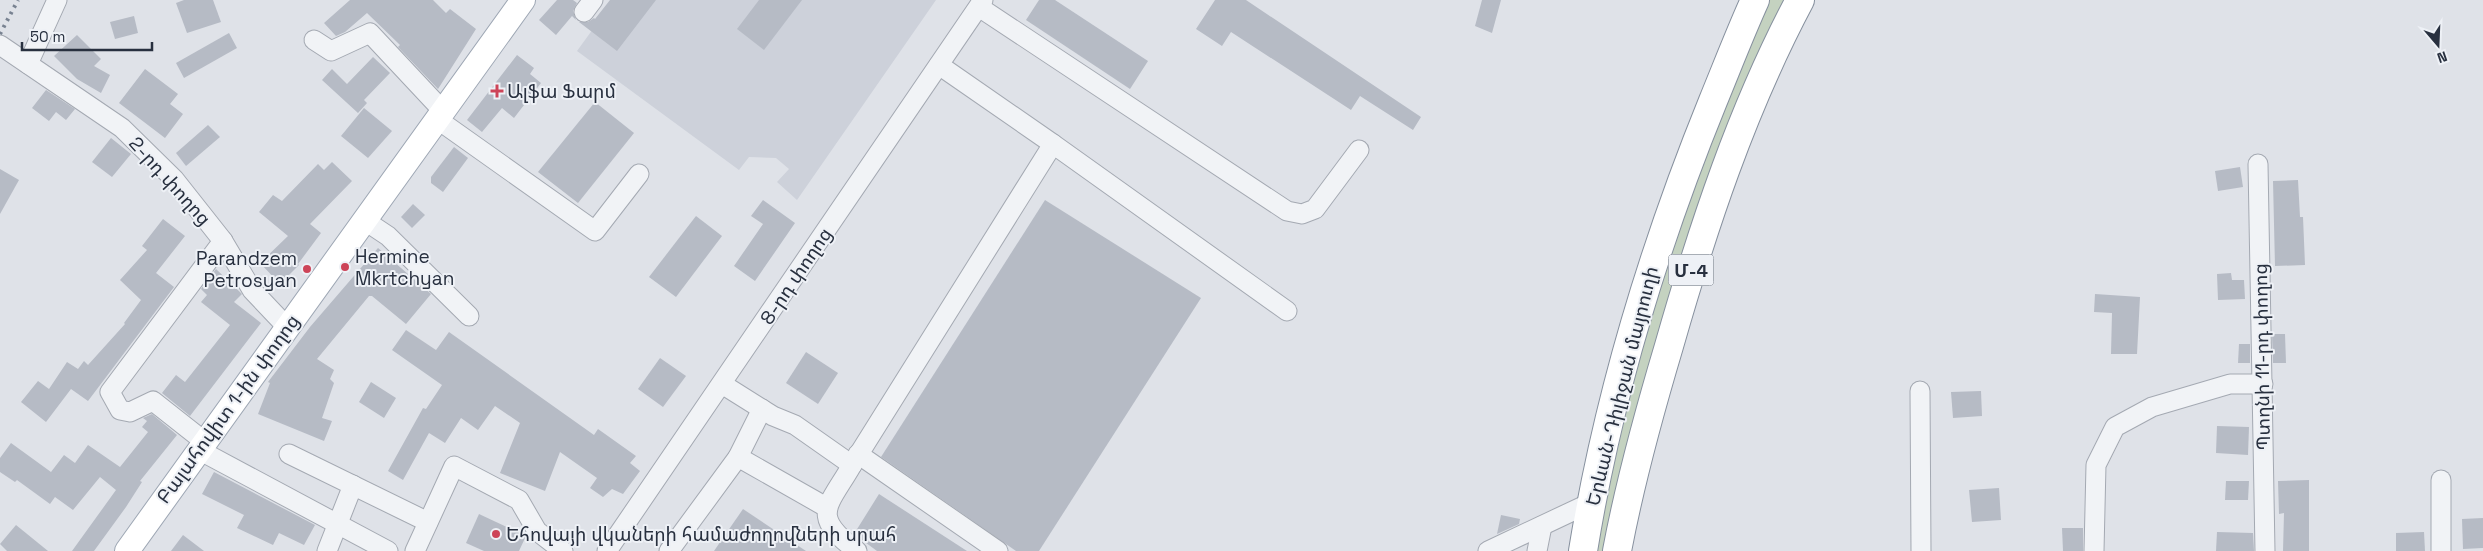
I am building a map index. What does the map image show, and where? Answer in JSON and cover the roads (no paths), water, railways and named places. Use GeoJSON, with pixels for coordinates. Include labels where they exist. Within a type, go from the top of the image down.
{"type":"FeatureCollection","features":[{"type":"Feature","properties":{"kind":"highway","name":"Երևան-Դիլիջան մայրուղի"},"geometry":{"type":"LineString","coordinates":[[1583,551],[1611,416],[1644,289],[1681,179],[1755,0]]}},
{"type":"Feature","properties":{"kind":"highway","name":"Երևան-Դիլիջան մայրուղի"},"geometry":{"type":"LineString","coordinates":[[1618,551],[1622,524],[1656,388],[1717,190],[1778,41],[1800,0]]}},
{"type":"Feature","properties":{"kind":"main road","name":"Բալահովիտ 1-ին փողոց"},"geometry":{"type":"LineString","coordinates":[[127,551],[523,0]]}},
{"type":"Feature","properties":{"kind":"street"},"geometry":{"type":"LineString","coordinates":[[22,61],[57,0]]}},
{"type":"Feature","properties":{"kind":"street"},"geometry":{"type":"LineString","coordinates":[[981,4],[1288,210],[1302,214],[1315,210],[1359,150]]}},
{"type":"Feature","properties":{"kind":"street","name":"8-րդ փողոց"},"geometry":{"type":"LineString","coordinates":[[607,551],[981,4]]}},
{"type":"Feature","properties":{"kind":"street"},"geometry":{"type":"LineString","coordinates":[[314,40],[330,50],[370,33],[440,115],[596,230],[639,174]]}},
{"type":"Feature","properties":{"kind":"street","name":"2-րդ փողոց"},"geometry":{"type":"LineString","coordinates":[[0,45],[122,128],[174,179],[223,241],[252,290],[287,327]]}},
{"type":"Feature","properties":{"kind":"street"},"geometry":{"type":"LineString","coordinates":[[939,65],[1287,311]]}},
{"type":"Feature","properties":{"kind":"street"},"geometry":{"type":"LineString","coordinates":[[857,551],[840,538],[829,523],[826,507],[1053,144]]}},
{"type":"Feature","properties":{"kind":"street","name":"Պտղնի 11-րդ փողոց"},"geometry":{"type":"LineString","coordinates":[[2258,164],[2263,384],[2264,551]]}},
{"type":"Feature","properties":{"kind":"street"},"geometry":{"type":"LineString","coordinates":[[364,220],[388,236],[469,316]]}},
{"type":"Feature","properties":{"kind":"street"},"geometry":{"type":"LineString","coordinates":[[223,241],[110,392],[120,410],[130,412],[153,401],[202,446],[388,551]]}},
{"type":"Feature","properties":{"kind":"street"},"geometry":{"type":"LineString","coordinates":[[722,384],[762,409],[795,425],[855,459],[998,551]]}},
{"type":"Feature","properties":{"kind":"street"},"geometry":{"type":"LineString","coordinates":[[2094,551],[2096,465],[2115,427],[2152,407],[2230,384],[2263,384]]}},
{"type":"Feature","properties":{"kind":"street"},"geometry":{"type":"LineString","coordinates":[[1920,391],[1921,551]]}},
{"type":"Feature","properties":{"kind":"street"},"geometry":{"type":"LineString","coordinates":[[669,551],[738,457],[762,409]]}},
{"type":"Feature","properties":{"kind":"street"},"geometry":{"type":"LineString","coordinates":[[289,454],[428,522]]}},
{"type":"Feature","properties":{"kind":"street"},"geometry":{"type":"LineString","coordinates":[[738,457],[826,507]]}},
{"type":"Feature","properties":{"kind":"street"},"geometry":{"type":"LineString","coordinates":[[415,551],[454,466],[519,500],[537,531],[563,551]]}},
{"type":"Feature","properties":{"kind":"street"},"geometry":{"type":"LineString","coordinates":[[2441,480],[2442,551]]}},
{"type":"Feature","properties":{"kind":"street"},"geometry":{"type":"LineString","coordinates":[[327,551],[353,485]]}},
{"type":"Feature","properties":{"kind":"street"},"geometry":{"type":"LineString","coordinates":[[1488,551],[1592,502]]}},
{"type":"Feature","properties":{"kind":"street"},"geometry":{"type":"LineString","coordinates":[[1537,551],[1542,526]]}},
{"type":"Feature","properties":{"kind":"railway"},"geometry":{"type":"LineString","coordinates":[[0,34],[18,0]]}},
{"type":"Feature","properties":{"kind":"place","name":"Ալֆա Ֆարմ"},"geometry":{"type":"Point","coordinates":[497,91]}},
{"type":"Feature","properties":{"kind":"place","name":"Hermine Mkrtchyan"},"geometry":{"type":"Point","coordinates":[345,267]}},
{"type":"Feature","properties":{"kind":"place","name":"Parandzem Petrosyan"},"geometry":{"type":"Point","coordinates":[307,269]}},
{"type":"Feature","properties":{"kind":"place","name":"Եհովայի վկաների համաժողովների սրահ"},"geometry":{"type":"Point","coordinates":[496,534]}}]}
